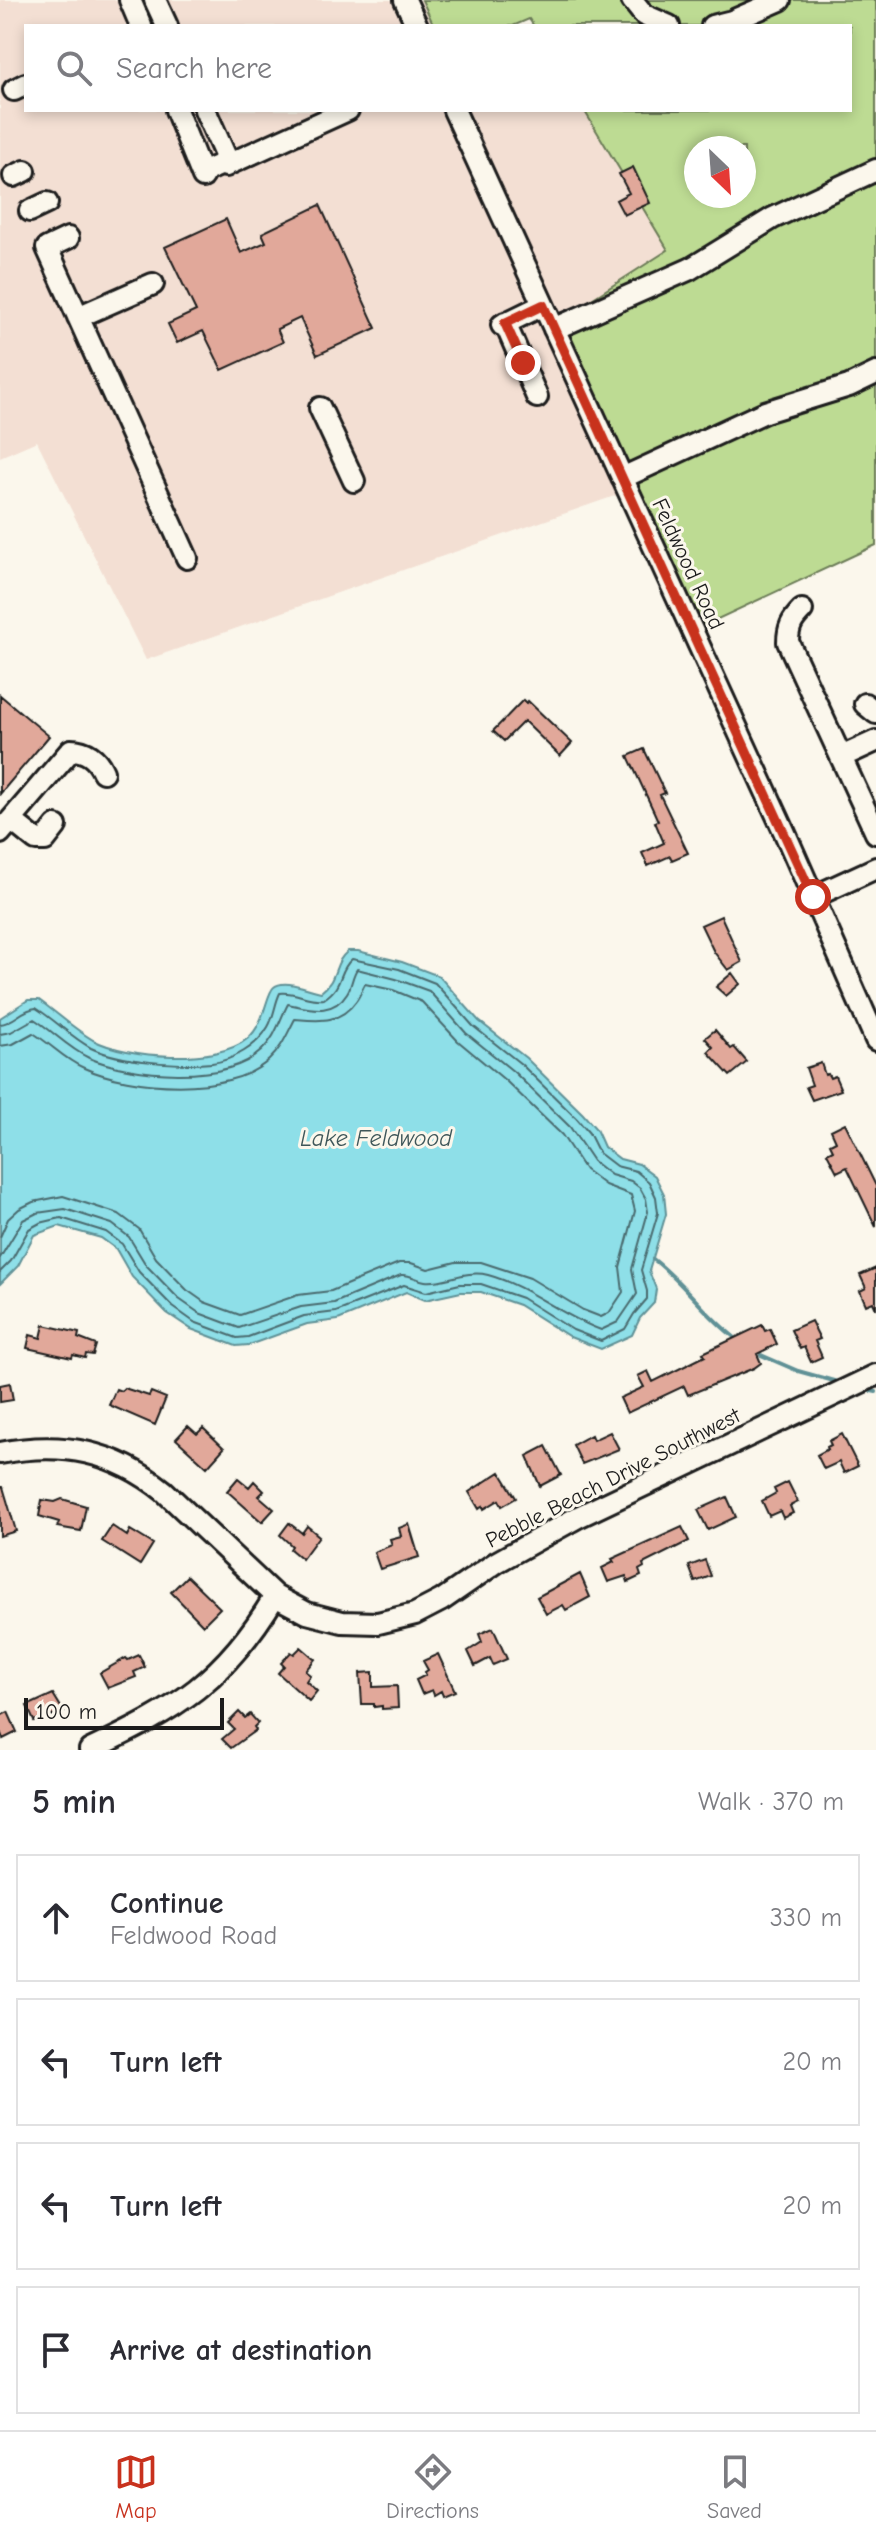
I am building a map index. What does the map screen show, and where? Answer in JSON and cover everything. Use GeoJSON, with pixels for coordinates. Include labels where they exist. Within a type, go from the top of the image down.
{"type":"FeatureCollection","features":[{"type":"Feature","properties":{"kind":"street"},"geometry":{"type":"LineString","coordinates":[[130,0],[140,24]]}},
{"type":"Feature","properties":{"kind":"street"},"geometry":{"type":"LineString","coordinates":[[155,0],[166,24]]}},
{"type":"Feature","properties":{"kind":"street"},"geometry":{"type":"LineString","coordinates":[[405,0],[416,24]]}},
{"type":"Feature","properties":{"kind":"street"},"geometry":{"type":"LineString","coordinates":[[632,0],[644,15],[664,24]]}},
{"type":"Feature","properties":{"kind":"street"},"geometry":{"type":"LineString","coordinates":[[720,24],[780,0]]}},
{"type":"Feature","properties":{"kind":"street"},"geometry":{"type":"LineString","coordinates":[[177,112],[205,176],[209,178],[224,171],[227,165],[344,112]]}},
{"type":"Feature","properties":{"kind":"street"},"geometry":{"type":"LineString","coordinates":[[206,112],[227,165]]}},
{"type":"Feature","properties":{"kind":"street","name":"Feldwood Road"},"geometry":{"type":"LineString","coordinates":[[455,112],[876,1040]]}},
{"type":"Feature","properties":{"kind":"street"},"geometry":{"type":"LineString","coordinates":[[554,329],[690,269],[773,218],[876,170]]}},
{"type":"Feature","properties":{"kind":"street"},"geometry":{"type":"LineString","coordinates":[[68,238],[47,248],[187,558]]}},
{"type":"Feature","properties":{"kind":"street"},"geometry":{"type":"LineString","coordinates":[[78,317],[153,284]]}},
{"type":"Feature","properties":{"kind":"street"},"geometry":{"type":"LineString","coordinates":[[537,397],[504,324],[543,305]]}},
{"type":"Feature","properties":{"kind":"street"},"geometry":{"type":"LineString","coordinates":[[622,478],[765,412],[849,386],[876,373]]}},
{"type":"Feature","properties":{"kind":"street"},"geometry":{"type":"LineString","coordinates":[[321,408],[356,480]]}},
{"type":"Feature","properties":{"kind":"street"},"geometry":{"type":"LineString","coordinates":[[802,610],[792,619],[788,642],[876,833]]}},
{"type":"Feature","properties":{"kind":"street"},"geometry":{"type":"LineString","coordinates":[[841,757],[876,741]]}},
{"type":"Feature","properties":{"kind":"street"},"geometry":{"type":"LineString","coordinates":[[56,826],[45,840],[36,840],[6,826],[71,750],[83,750],[100,764],[103,772]]}},
{"type":"Feature","properties":{"kind":"street"},"geometry":{"type":"LineString","coordinates":[[813,897],[876,868]]}},
{"type":"Feature","properties":{"kind":"street","name":"Pebble Beach Drive Southwest"},"geometry":{"type":"LineString","coordinates":[[0,1453],[65,1447],[107,1457],[146,1477],[275,1596],[307,1613],[342,1622],[378,1623],[415,1614],[442,1600],[497,1562],[578,1517],[876,1375]]}},
{"type":"Feature","properties":{"kind":"street"},"geometry":{"type":"LineString","coordinates":[[90,1750],[146,1723],[185,1700],[212,1679],[243,1644],[275,1596]]}},
{"type":"Feature","properties":{"kind":"shaded area"},"geometry":{"type":"Polygon","coordinates":[[[0,0],[422,0],[433,24],[24,24],[24,112],[585,112],[668,250],[557,322],[626,492],[146,660],[37,441],[0,457],[0,0]]]}},
{"type":"Feature","properties":{"kind":"green space"},"geometry":{"type":"Polygon","coordinates":[[[422,0],[876,0],[876,545],[692,631],[556,322],[668,250],[585,112],[852,112],[852,24],[533,24],[529,19],[518,24],[433,24],[422,0]]]}},
{"type":"Feature","properties":{"kind":"water","name":"Lake Feldwood"},"geometry":{"type":"Polygon","coordinates":[[[348,951],[402,962],[439,976],[479,1021],[526,1058],[583,1114],[596,1129],[604,1147],[620,1159],[639,1164],[655,1176],[664,1194],[666,1214],[649,1271],[656,1289],[654,1303],[640,1318],[632,1335],[601,1349],[570,1337],[519,1305],[481,1292],[461,1292],[425,1300],[406,1292],[338,1320],[307,1324],[249,1345],[236,1346],[191,1329],[167,1313],[132,1277],[116,1249],[101,1238],[59,1226],[34,1235],[18,1266],[0,1284],[0,1018],[28,1000],[39,1000],[86,1036],[108,1046],[171,1056],[215,1053],[233,1047],[253,1033],[274,987],[290,984],[321,992],[331,982],[348,951]]]}},
{"type":"Feature","properties":{"kind":"building"},"geometry":{"type":"Polygon","coordinates":[[[633,167],[650,203],[624,215],[616,200],[629,193],[619,174],[633,167]]]}},
{"type":"Feature","properties":{"kind":"building"},"geometry":{"type":"Polygon","coordinates":[[[320,205],[376,328],[317,355],[300,318],[277,329],[283,342],[222,370],[203,331],[177,343],[168,324],[196,311],[165,247],[226,219],[241,253],[266,242],[262,233],[320,205]]]}},
{"type":"Feature","properties":{"kind":"building"},"geometry":{"type":"Polygon","coordinates":[[[0,695],[49,736],[0,794],[0,695]]]}},
{"type":"Feature","properties":{"kind":"building"},"geometry":{"type":"Polygon","coordinates":[[[523,700],[528,701],[572,743],[560,756],[524,721],[504,741],[493,731],[523,700]]]}},
{"type":"Feature","properties":{"kind":"building"},"geometry":{"type":"Polygon","coordinates":[[[644,749],[665,793],[660,795],[688,853],[672,860],[670,856],[648,866],[642,853],[664,843],[655,822],[658,821],[628,756],[644,749]]]}},
{"type":"Feature","properties":{"kind":"building"},"geometry":{"type":"Polygon","coordinates":[[[721,916],[742,962],[728,970],[714,952],[701,925],[721,916]]]}},
{"type":"Feature","properties":{"kind":"building"},"geometry":{"type":"Polygon","coordinates":[[[732,973],[740,984],[726,996],[716,987],[732,973]]]}},
{"type":"Feature","properties":{"kind":"building"},"geometry":{"type":"Polygon","coordinates":[[[715,1030],[747,1062],[730,1076],[708,1052],[713,1047],[705,1038],[715,1030]]]}},
{"type":"Feature","properties":{"kind":"building"},"geometry":{"type":"Polygon","coordinates":[[[821,1063],[825,1075],[828,1074],[830,1078],[835,1076],[841,1090],[812,1100],[806,1087],[812,1085],[806,1068],[821,1063]]]}},
{"type":"Feature","properties":{"kind":"building"},"geometry":{"type":"Polygon","coordinates":[[[845,1123],[876,1186],[876,1227],[847,1167],[837,1172],[827,1153],[833,1150],[830,1144],[836,1141],[831,1130],[845,1123]]]}},
{"type":"Feature","properties":{"kind":"building"},"geometry":{"type":"Polygon","coordinates":[[[876,1268],[876,1309],[873,1302],[866,1305],[860,1291],[866,1288],[860,1275],[876,1268]]]}},
{"type":"Feature","properties":{"kind":"building"},"geometry":{"type":"Polygon","coordinates":[[[811,1321],[820,1339],[815,1341],[822,1357],[811,1362],[804,1347],[800,1349],[791,1330],[811,1321]]]}},
{"type":"Feature","properties":{"kind":"building"},"geometry":{"type":"Polygon","coordinates":[[[44,1325],[79,1333],[78,1338],[96,1345],[93,1355],[86,1354],[85,1358],[73,1355],[72,1358],[27,1348],[30,1335],[41,1338],[44,1325]]]}},
{"type":"Feature","properties":{"kind":"building"},"geometry":{"type":"Polygon","coordinates":[[[762,1325],[765,1331],[770,1329],[777,1344],[757,1354],[761,1363],[754,1368],[688,1395],[684,1386],[627,1413],[620,1398],[644,1387],[638,1376],[648,1371],[653,1382],[705,1356],[703,1353],[762,1325]]]}},
{"type":"Feature","properties":{"kind":"building"},"geometry":{"type":"Polygon","coordinates":[[[10,1383],[13,1400],[0,1402],[0,1385],[10,1383]]]}},
{"type":"Feature","properties":{"kind":"building"},"geometry":{"type":"Polygon","coordinates":[[[124,1388],[166,1398],[155,1425],[109,1405],[116,1389],[121,1391],[124,1388]]]}},
{"type":"Feature","properties":{"kind":"building"},"geometry":{"type":"Polygon","coordinates":[[[188,1426],[197,1434],[203,1428],[224,1448],[207,1467],[176,1439],[188,1426]]]}},
{"type":"Feature","properties":{"kind":"building"},"geometry":{"type":"Polygon","coordinates":[[[610,1432],[619,1449],[582,1464],[573,1445],[591,1435],[593,1440],[610,1432]]]}},
{"type":"Feature","properties":{"kind":"building"},"geometry":{"type":"Polygon","coordinates":[[[842,1434],[858,1466],[844,1473],[839,1462],[824,1469],[817,1455],[828,1449],[831,1445],[829,1441],[842,1434]]]}},
{"type":"Feature","properties":{"kind":"building"},"geometry":{"type":"Polygon","coordinates":[[[546,1446],[561,1475],[540,1486],[527,1456],[546,1446]]]}},
{"type":"Feature","properties":{"kind":"building"},"geometry":{"type":"Polygon","coordinates":[[[500,1472],[516,1498],[502,1506],[499,1500],[479,1509],[469,1492],[500,1472]]]}},
{"type":"Feature","properties":{"kind":"building"},"geometry":{"type":"Polygon","coordinates":[[[238,1478],[249,1487],[254,1481],[264,1491],[259,1496],[274,1509],[262,1522],[227,1491],[238,1478]]]}},
{"type":"Feature","properties":{"kind":"building"},"geometry":{"type":"Polygon","coordinates":[[[788,1482],[798,1502],[790,1506],[793,1513],[783,1518],[780,1511],[769,1516],[762,1501],[776,1493],[774,1489],[788,1482]]]}},
{"type":"Feature","properties":{"kind":"building"},"geometry":{"type":"Polygon","coordinates":[[[0,1487],[3,1487],[16,1531],[0,1536],[0,1487]]]}},
{"type":"Feature","properties":{"kind":"building"},"geometry":{"type":"Polygon","coordinates":[[[727,1497],[736,1517],[708,1530],[698,1510],[727,1497]]]}},
{"type":"Feature","properties":{"kind":"building"},"geometry":{"type":"Polygon","coordinates":[[[62,1499],[86,1506],[81,1531],[57,1527],[59,1522],[39,1516],[42,1500],[55,1502],[62,1499]]]}},
{"type":"Feature","properties":{"kind":"building"},"geometry":{"type":"Polygon","coordinates":[[[289,1523],[302,1533],[307,1526],[319,1536],[302,1559],[280,1535],[289,1523]]]}},
{"type":"Feature","properties":{"kind":"building"},"geometry":{"type":"Polygon","coordinates":[[[409,1524],[419,1557],[380,1569],[374,1552],[392,1545],[390,1539],[401,1536],[399,1528],[409,1524]]]}},
{"type":"Feature","properties":{"kind":"building"},"geometry":{"type":"Polygon","coordinates":[[[112,1526],[127,1536],[130,1530],[153,1544],[140,1565],[102,1541],[112,1526]]]}},
{"type":"Feature","properties":{"kind":"building"},"geometry":{"type":"Polygon","coordinates":[[[682,1527],[689,1541],[643,1564],[644,1567],[639,1570],[641,1576],[628,1582],[626,1576],[608,1582],[602,1568],[614,1562],[612,1559],[682,1527]]]}},
{"type":"Feature","properties":{"kind":"building"},"geometry":{"type":"Polygon","coordinates":[[[705,1560],[711,1576],[695,1582],[689,1566],[705,1560]]]}},
{"type":"Feature","properties":{"kind":"building"},"geometry":{"type":"Polygon","coordinates":[[[580,1574],[590,1597],[566,1610],[563,1605],[546,1614],[537,1597],[580,1574]]]}},
{"type":"Feature","properties":{"kind":"building"},"geometry":{"type":"Polygon","coordinates":[[[187,1576],[220,1608],[203,1625],[171,1592],[187,1576]]]}},
{"type":"Feature","properties":{"kind":"building"},"geometry":{"type":"Polygon","coordinates":[[[493,1628],[507,1659],[493,1665],[490,1658],[475,1666],[468,1651],[482,1642],[479,1634],[493,1628]]]}},
{"type":"Feature","properties":{"kind":"building"},"geometry":{"type":"Polygon","coordinates":[[[301,1647],[315,1659],[305,1671],[310,1675],[306,1681],[317,1691],[309,1701],[278,1673],[284,1666],[281,1663],[301,1647]]]}},
{"type":"Feature","properties":{"kind":"building"},"geometry":{"type":"Polygon","coordinates":[[[438,1654],[455,1691],[443,1696],[441,1691],[434,1695],[432,1690],[422,1694],[416,1680],[426,1675],[428,1670],[423,1661],[438,1654]]]}},
{"type":"Feature","properties":{"kind":"building"},"geometry":{"type":"Polygon","coordinates":[[[139,1655],[145,1667],[134,1672],[136,1677],[108,1688],[100,1673],[126,1658],[139,1655]]]}},
{"type":"Feature","properties":{"kind":"building"},"geometry":{"type":"Polygon","coordinates":[[[373,1672],[373,1687],[397,1686],[398,1708],[382,1709],[382,1706],[374,1707],[374,1704],[362,1704],[360,1673],[373,1672]]]}},
{"type":"Feature","properties":{"kind":"building"},"geometry":{"type":"Polygon","coordinates":[[[53,1694],[64,1712],[34,1721],[27,1706],[53,1694]]]}},
{"type":"Feature","properties":{"kind":"building"},"geometry":{"type":"Polygon","coordinates":[[[8,1712],[17,1732],[3,1739],[0,1716],[8,1712]]]}},
{"type":"Feature","properties":{"kind":"building"},"geometry":{"type":"Polygon","coordinates":[[[239,1712],[245,1718],[250,1714],[258,1723],[254,1727],[256,1730],[231,1748],[222,1739],[234,1729],[228,1723],[239,1712]]]}},
{"type":"Feature","properties":{"kind":"waterway"},"geometry":{"type":"LineString","coordinates":[[653,1259],[734,1337]]}},
{"type":"Feature","properties":{"kind":"waterway"},"geometry":{"type":"LineString","coordinates":[[761,1355],[798,1371],[841,1383]]}},
{"type":"Feature","properties":{"kind":"waterway"},"geometry":{"type":"LineString","coordinates":[[867,1390],[876,1392]]}},
{"type":"Feature","properties":{"kind":"route"},"geometry":{"type":"LineString","coordinates":[[523,363],[505,323],[543,305],[813,897]]}}]}
